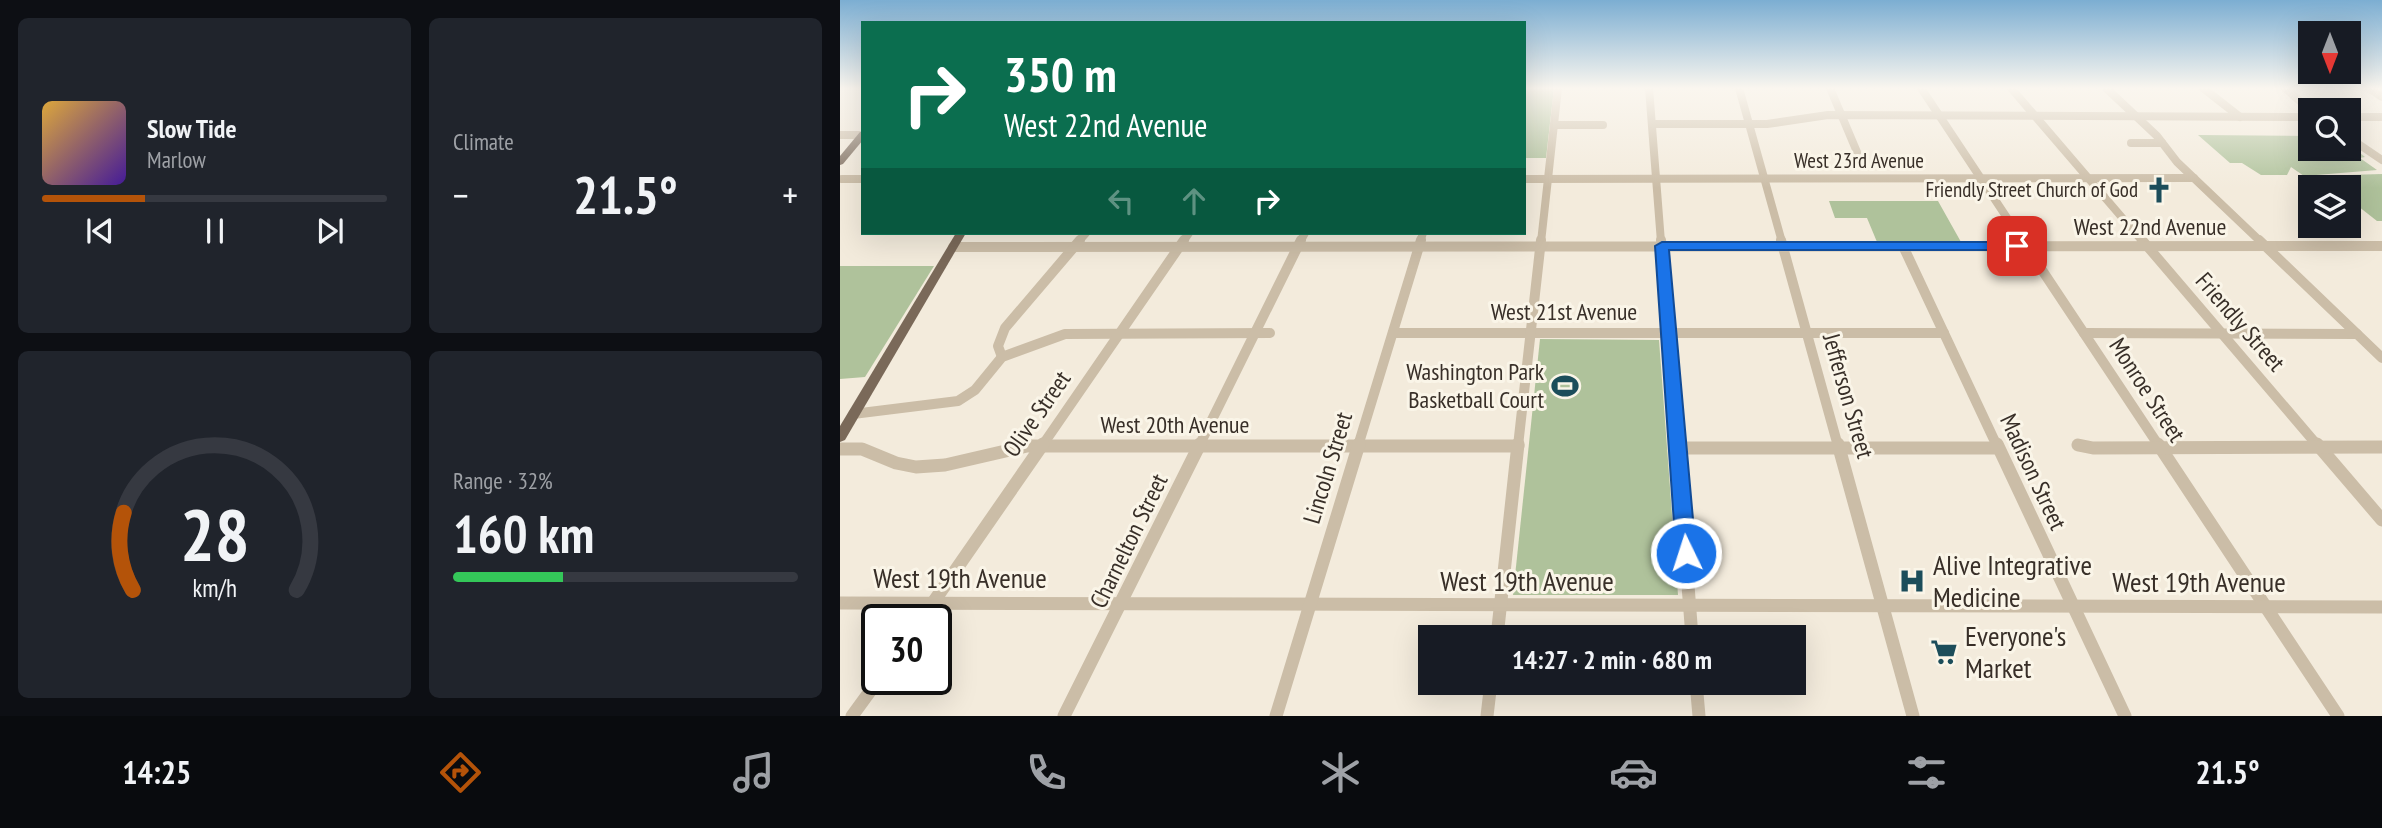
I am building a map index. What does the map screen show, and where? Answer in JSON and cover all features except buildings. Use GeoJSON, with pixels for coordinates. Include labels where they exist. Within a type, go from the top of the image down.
{"type":"FeatureCollection","features":[{"type":"Feature","properties":{"kind":"main road"},"geometry":{"type":"LineString","coordinates":[[840,162],[861,136]]}},
{"type":"Feature","properties":{"kind":"main road"},"geometry":{"type":"LineString","coordinates":[[840,437],[960,235]]}},
{"type":"Feature","properties":{"kind":"street"},"geometry":{"type":"LineString","coordinates":[[1498,625],[1554,121]]}},
{"type":"Feature","properties":{"kind":"street","name":"Jefferson Street"},"geometry":{"type":"LineString","coordinates":[[1748,121],[1913,716]]}},
{"type":"Feature","properties":{"kind":"street"},"geometry":{"type":"LineString","coordinates":[[1691,625],[1652,124],[1749,125],[1782,121]]}},
{"type":"Feature","properties":{"kind":"street"},"geometry":{"type":"LineString","coordinates":[[1845,121],[1857,152]]}},
{"type":"Feature","properties":{"kind":"street","name":"Monroe Street"},"geometry":{"type":"LineString","coordinates":[[1943,121],[2338,716]]}},
{"type":"Feature","properties":{"kind":"street","name":"Friendly Street"},"geometry":{"type":"LineString","coordinates":[[2040,121],[2382,520]]}},
{"type":"Feature","properties":{"kind":"street"},"geometry":{"type":"LineString","coordinates":[[2140,121],[2194,178],[2382,358]]}},
{"type":"Feature","properties":{"kind":"street"},"geometry":{"type":"LineString","coordinates":[[1554,125],[1603,125]]}},
{"type":"Feature","properties":{"kind":"street"},"geometry":{"type":"LineString","coordinates":[[841,135],[861,135]]}},
{"type":"Feature","properties":{"kind":"street"},"geometry":{"type":"LineString","coordinates":[[2131,143],[2162,143]]}},
{"type":"Feature","properties":{"kind":"street"},"geometry":{"type":"LineString","coordinates":[[2361,146],[2382,160]]}},
{"type":"Feature","properties":{"kind":"street","name":"West 23rd Avenue"},"geometry":{"type":"LineString","coordinates":[[1526,179],[2194,178]]}},
{"type":"Feature","properties":{"kind":"street"},"geometry":{"type":"LineString","coordinates":[[842,179],[861,179]]}},
{"type":"Feature","properties":{"kind":"street"},"geometry":{"type":"LineString","coordinates":[[1002,357],[999,355],[1000,337],[1084,235]]}},
{"type":"Feature","properties":{"kind":"street","name":"Olive Street"},"geometry":{"type":"LineString","coordinates":[[933,602],[1188,235]]}},
{"type":"Feature","properties":{"kind":"street","name":"Charnelton Street"},"geometry":{"type":"LineString","coordinates":[[1064,716],[1304,235]]}},
{"type":"Feature","properties":{"kind":"street","name":"Lincoln Street"},"geometry":{"type":"LineString","coordinates":[[1276,716],[1422,235]]}},
{"type":"Feature","properties":{"kind":"street","name":"Madison Street"},"geometry":{"type":"LineString","coordinates":[[1903,246],[2125,716]]}},
{"type":"Feature","properties":{"kind":"street","name":"West 22nd Avenue"},"geometry":{"type":"LineString","coordinates":[[953,247],[2382,246]]}},
{"type":"Feature","properties":{"kind":"street"},"geometry":{"type":"LineString","coordinates":[[853,414],[958,401],[975,390],[1002,357],[1065,334],[1270,333]]}},
{"type":"Feature","properties":{"kind":"street","name":"West 21st Avenue"},"geometry":{"type":"LineString","coordinates":[[1393,333],[1944,333]]}},
{"type":"Feature","properties":{"kind":"street"},"geometry":{"type":"LineString","coordinates":[[2084,333],[2357,334]]}},
{"type":"Feature","properties":{"kind":"street"},"geometry":{"type":"LineString","coordinates":[[2078,445],[2093,448],[2382,447]]}},
{"type":"Feature","properties":{"kind":"street","name":"West 20th Avenue"},"geometry":{"type":"LineString","coordinates":[[840,449],[863,447],[901,466],[927,468],[970,461],[1013,447],[1518,446]]}},
{"type":"Feature","properties":{"kind":"street"},"geometry":{"type":"LineString","coordinates":[[1678,448],[1998,448]]}},
{"type":"Feature","properties":{"kind":"street","name":"West 19th Avenue"},"geometry":{"type":"LineString","coordinates":[[840,603],[2382,607]]}},
{"type":"Feature","properties":{"kind":"street"},"geometry":{"type":"LineString","coordinates":[[852,716],[867,695]]}},
{"type":"Feature","properties":{"kind":"street"},"geometry":{"type":"LineString","coordinates":[[1488,716],[1490,695]]}},
{"type":"Feature","properties":{"kind":"street"},"geometry":{"type":"LineString","coordinates":[[1697,695],[1699,716]]}},
{"type":"Feature","properties":{"kind":"green space"},"geometry":{"type":"Polygon","coordinates":[[[1526,121],[1550,121],[1546,158],[1526,158],[1526,121]]]}},
{"type":"Feature","properties":{"kind":"green space"},"geometry":{"type":"Polygon","coordinates":[[[2198,135],[2298,136],[2298,161],[2361,161],[2361,159],[2377,170],[2303,175],[2291,167],[2287,175],[2261,175],[2242,163],[2230,163],[2198,135]]]}},
{"type":"Feature","properties":{"kind":"green space"},"geometry":{"type":"Polygon","coordinates":[[[2382,174],[2382,221],[2377,221],[2361,208],[2361,175],[2347,175],[2382,174]]]}},
{"type":"Feature","properties":{"kind":"green space"},"geometry":{"type":"Polygon","coordinates":[[[1829,201],[1938,201],[1961,242],[1877,242],[1867,218],[1835,218],[1829,201]]]}},
{"type":"Feature","properties":{"kind":"green space"},"geometry":{"type":"Polygon","coordinates":[[[840,266],[934,266],[865,377],[840,379],[840,266]]]}},
{"type":"Feature","properties":{"kind":"green space"},"geometry":{"type":"Polygon","coordinates":[[[1540,339],[1659,340],[1678,595],[1513,595],[1540,339]]]}},
{"type":"Feature","properties":{"kind":"place","name":"Friendly Street Church of God"},"geometry":{"type":"Point","coordinates":[2159,190]}},
{"type":"Feature","properties":{"kind":"place","name":"Washington Park Basketball Court"},"geometry":{"type":"Point","coordinates":[1565,386]}},
{"type":"Feature","properties":{"kind":"place","name":"Alive Integrative Medicine"},"geometry":{"type":"Point","coordinates":[1912,581]}},
{"type":"Feature","properties":{"kind":"place","name":"Everyone's Market"},"geometry":{"type":"Point","coordinates":[1944,652]}},
{"type":"Feature","properties":{"kind":"route"},"geometry":{"type":"LineString","coordinates":[[1686,553],[1662,246],[2017,246]]}}]}
